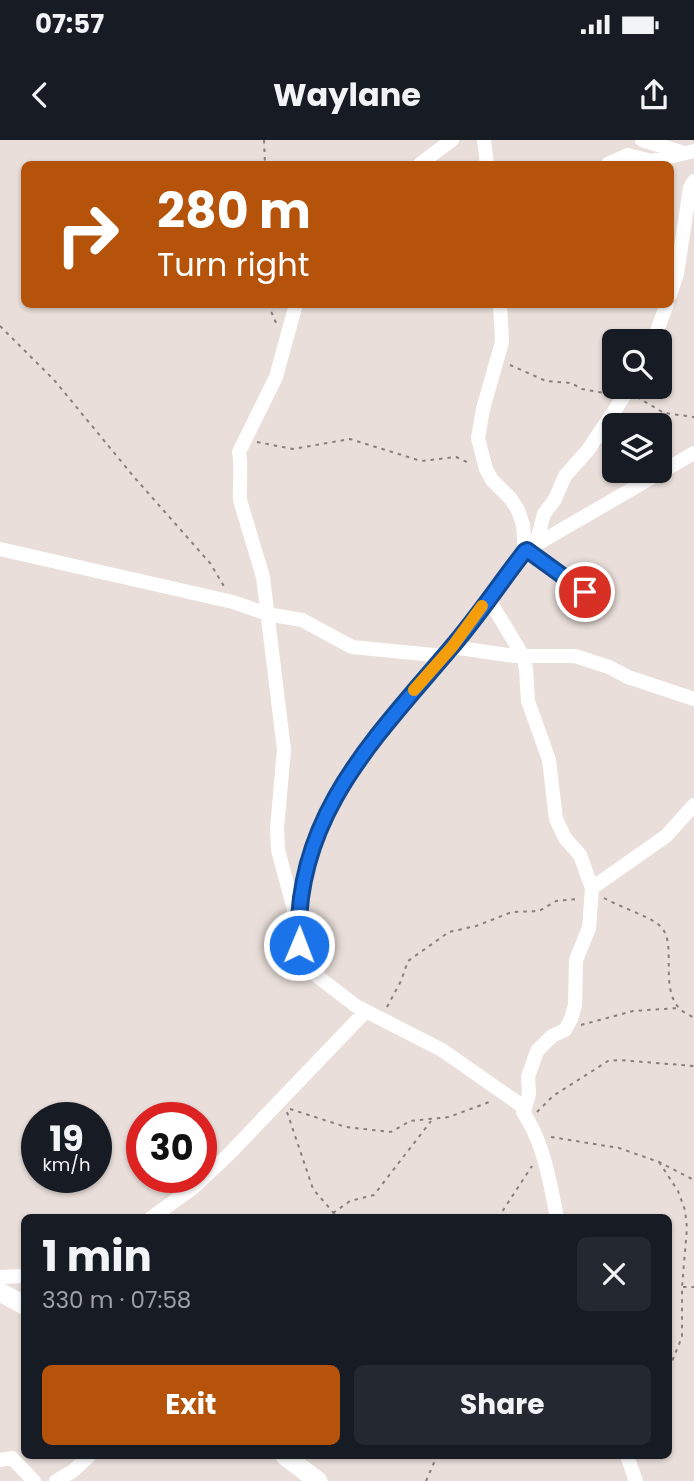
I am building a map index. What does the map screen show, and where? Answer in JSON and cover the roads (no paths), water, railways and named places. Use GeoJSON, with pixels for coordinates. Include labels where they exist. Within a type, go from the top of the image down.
{"type":"FeatureCollection","features":[{"type":"Feature","properties":{"kind":"street"},"geometry":{"type":"LineString","coordinates":[[430,161],[452,140]]}},
{"type":"Feature","properties":{"kind":"street"},"geometry":{"type":"LineString","coordinates":[[484,140],[487,161]]}},
{"type":"Feature","properties":{"kind":"street"},"geometry":{"type":"LineString","coordinates":[[642,140],[688,152]]}},
{"type":"Feature","properties":{"kind":"street"},"geometry":{"type":"LineString","coordinates":[[615,161],[628,155],[650,161],[688,152]]}},
{"type":"Feature","properties":{"kind":"street"},"geometry":{"type":"LineString","coordinates":[[674,283],[690,188],[694,181]]}},
{"type":"Feature","properties":{"kind":"street"},"geometry":{"type":"LineString","coordinates":[[295,308],[276,376],[239,452],[242,466],[240,500],[258,553],[263,578],[284,750],[277,828],[278,850],[298,922]]}},
{"type":"Feature","properties":{"kind":"street"},"geometry":{"type":"LineString","coordinates":[[500,308],[502,342],[483,409],[478,438],[486,469],[492,480],[518,510],[529,548]]}},
{"type":"Feature","properties":{"kind":"street"},"geometry":{"type":"LineString","coordinates":[[658,329],[665,308]]}},
{"type":"Feature","properties":{"kind":"street"},"geometry":{"type":"LineString","coordinates":[[556,1214],[538,1142],[527,1114],[508,1096],[442,1050],[366,1011],[317,976],[304,960],[299,945],[298,922],[307,860],[330,804],[360,756],[448,652],[529,548],[565,476],[588,450],[622,399]]}},
{"type":"Feature","properties":{"kind":"street"},"geometry":{"type":"LineString","coordinates":[[529,548],[694,453]]}},
{"type":"Feature","properties":{"kind":"street"},"geometry":{"type":"LineString","coordinates":[[0,550],[302,620],[352,647],[575,656],[694,699]]}},
{"type":"Feature","properties":{"kind":"street"},"geometry":{"type":"LineString","coordinates":[[488,598],[523,656],[528,701],[549,760],[556,818],[565,838],[580,855],[592,890],[589,928],[576,960],[575,1005],[565,1030],[552,1036],[537,1051],[528,1077],[527,1114]]}},
{"type":"Feature","properties":{"kind":"street"},"geometry":{"type":"LineString","coordinates":[[592,890],[666,836],[694,805]]}},
{"type":"Feature","properties":{"kind":"street"},"geometry":{"type":"LineString","coordinates":[[157,1214],[194,1187],[228,1155],[366,1011]]}},
{"type":"Feature","properties":{"kind":"street"},"geometry":{"type":"LineString","coordinates":[[0,1277],[21,1276]]}},
{"type":"Feature","properties":{"kind":"street"},"geometry":{"type":"LineString","coordinates":[[0,1292],[21,1304]]}},
{"type":"Feature","properties":{"kind":"street"},"geometry":{"type":"LineString","coordinates":[[0,1460],[12,1458],[34,1481]]}},
{"type":"Feature","properties":{"kind":"street"},"geometry":{"type":"LineString","coordinates":[[56,1481],[86,1459]]}},
{"type":"Feature","properties":{"kind":"street"},"geometry":{"type":"LineString","coordinates":[[289,1459],[318,1481]]}},
{"type":"Feature","properties":{"kind":"street"},"geometry":{"type":"LineString","coordinates":[[628,1459],[635,1481]]}},
{"type":"Feature","properties":{"kind":"lane"},"geometry":{"type":"LineString","coordinates":[[529,548],[605,606]]}}]}
